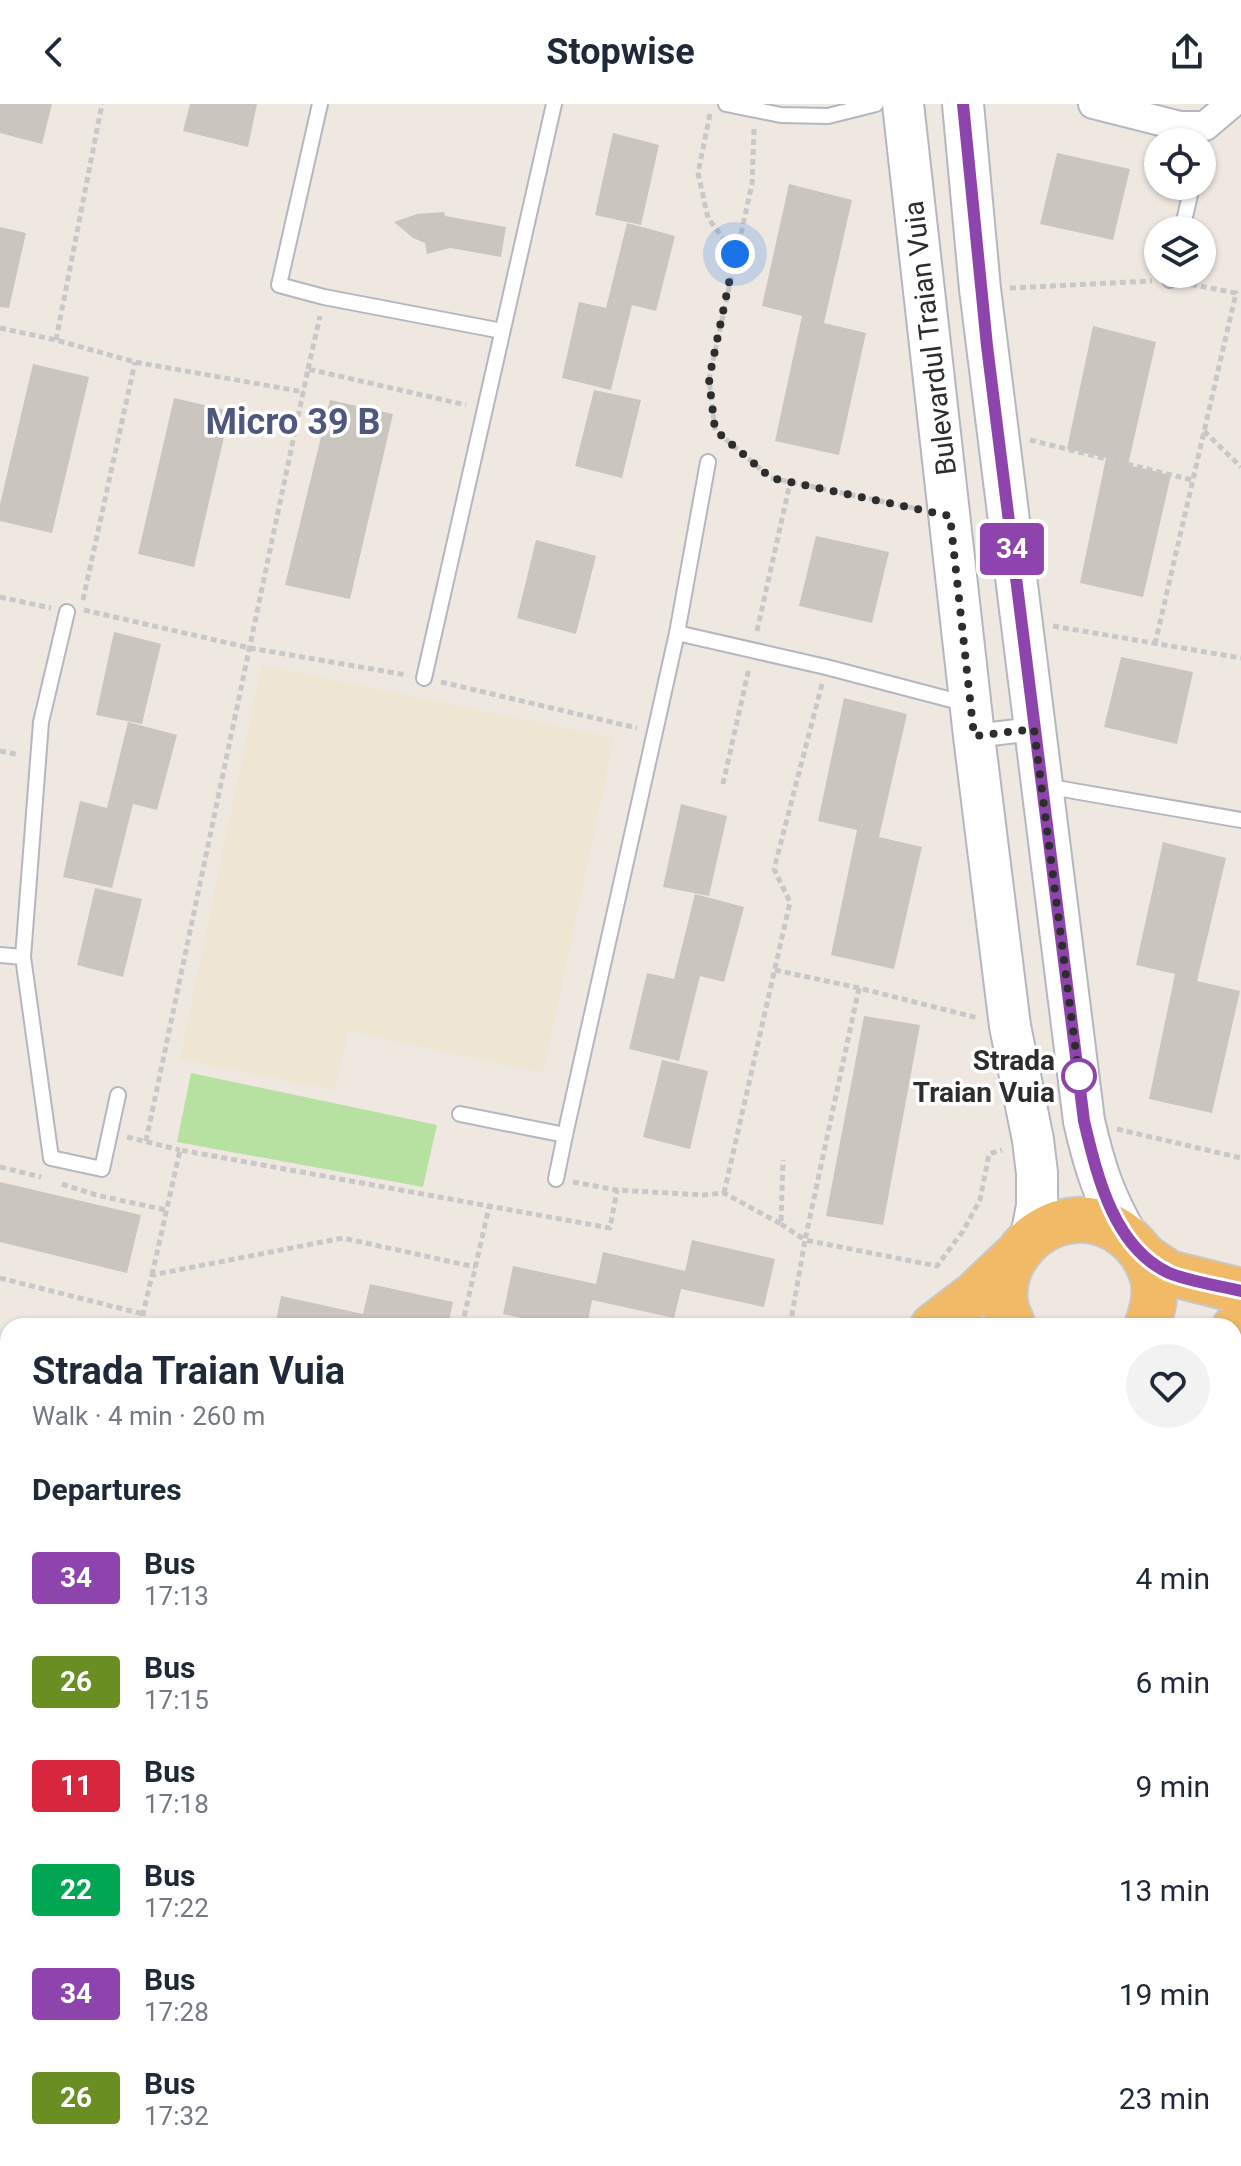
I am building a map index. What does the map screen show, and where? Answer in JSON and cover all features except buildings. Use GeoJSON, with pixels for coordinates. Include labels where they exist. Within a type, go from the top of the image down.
{"type":"FeatureCollection","features":[{"type":"Feature","properties":{"kind":"highway"},"geometry":{"type":"LineString","coordinates":[[944,1318],[975,1294],[1022,1247],[1053,1224],[1079,1219],[1104,1224],[1169,1273],[1241,1291]]}},
{"type":"Feature","properties":{"kind":"highway"},"geometry":{"type":"LineString","coordinates":[[1136,1246],[1153,1280],[1154,1306],[1150,1318]]}},
{"type":"Feature","properties":{"kind":"highway"},"geometry":{"type":"LineString","coordinates":[[1010,1318],[1006,1308],[1005,1282],[1022,1247]]}},
{"type":"Feature","properties":{"kind":"main road","name":"Bulevardul Traian Vuia"},"geometry":{"type":"LineString","coordinates":[[903,104],[1010,1026],[1037,1173],[1037,1206],[1022,1247]]}},
{"type":"Feature","properties":{"kind":"main road","name":"Bulevardul Traian Vuia"},"geometry":{"type":"LineString","coordinates":[[963,104],[997,432],[1084,1121],[1095,1166],[1110,1206],[1136,1246]]}},
{"type":"Feature","properties":{"kind":"street"},"geometry":{"type":"LineString","coordinates":[[1093,104],[1186,128]]}},
{"type":"Feature","properties":{"kind":"street"},"geometry":{"type":"LineString","coordinates":[[1209,128],[1231,104]]}},
{"type":"Feature","properties":{"kind":"street"},"geometry":{"type":"LineString","coordinates":[[973,721],[1034,729]]}},
{"type":"Feature","properties":{"kind":"lane"},"geometry":{"type":"LineString","coordinates":[[320,104],[279,285],[324,297],[502,331]]}},
{"type":"Feature","properties":{"kind":"lane"},"geometry":{"type":"LineString","coordinates":[[424,678],[554,104]]}},
{"type":"Feature","properties":{"kind":"lane"},"geometry":{"type":"LineString","coordinates":[[726,104],[781,115],[828,116],[876,104]]}},
{"type":"Feature","properties":{"kind":"lane"},"geometry":{"type":"LineString","coordinates":[[556,1179],[677,633],[708,462]]}},
{"type":"Feature","properties":{"kind":"lane"},"geometry":{"type":"LineString","coordinates":[[67,612],[41,722],[23,957],[51,1158],[102,1169],[118,1095]]}},
{"type":"Feature","properties":{"kind":"lane"},"geometry":{"type":"LineString","coordinates":[[677,633],[826,667],[973,721]]}},
{"type":"Feature","properties":{"kind":"lane"},"geometry":{"type":"LineString","coordinates":[[1041,785],[1241,820]]}},
{"type":"Feature","properties":{"kind":"lane"},"geometry":{"type":"LineString","coordinates":[[0,955],[23,957]]}},
{"type":"Feature","properties":{"kind":"lane"},"geometry":{"type":"LineString","coordinates":[[460,1114],[565,1135]]}},
{"type":"Feature","properties":{"kind":"path"},"geometry":{"type":"LineString","coordinates":[[56,340],[102,104]]}},
{"type":"Feature","properties":{"kind":"path"},"geometry":{"type":"LineString","coordinates":[[713,104],[698,173],[708,218],[735,254]]}},
{"type":"Feature","properties":{"kind":"path"},"geometry":{"type":"LineString","coordinates":[[754,110],[752,184],[709,379],[715,430],[771,478],[950,516]]}},
{"type":"Feature","properties":{"kind":"path"},"geometry":{"type":"LineString","coordinates":[[980,289],[1144,279]]}},
{"type":"Feature","properties":{"kind":"path"},"geometry":{"type":"LineString","coordinates":[[1155,644],[1236,293],[1216,288]]}},
{"type":"Feature","properties":{"kind":"path"},"geometry":{"type":"LineString","coordinates":[[146,1141],[324,297]]}},
{"type":"Feature","properties":{"kind":"path"},"geometry":{"type":"LineString","coordinates":[[0,328],[135,362],[304,392]]}},
{"type":"Feature","properties":{"kind":"path"},"geometry":{"type":"LineString","coordinates":[[135,362],[81,609],[250,648],[424,678],[654,732]]}},
{"type":"Feature","properties":{"kind":"path"},"geometry":{"type":"LineString","coordinates":[[308,369],[485,410]]}},
{"type":"Feature","properties":{"kind":"path"},"geometry":{"type":"LineString","coordinates":[[1204,431],[1241,467]]}},
{"type":"Feature","properties":{"kind":"path"},"geometry":{"type":"LineString","coordinates":[[997,432],[1192,480]]}},
{"type":"Feature","properties":{"kind":"path"},"geometry":{"type":"LineString","coordinates":[[0,597],[67,612]]}},
{"type":"Feature","properties":{"kind":"path"},"geometry":{"type":"LineString","coordinates":[[1021,620],[1241,658]]}},
{"type":"Feature","properties":{"kind":"path"},"geometry":{"type":"LineString","coordinates":[[724,1193],[790,902],[774,869],[826,667]]}},
{"type":"Feature","properties":{"kind":"path"},"geometry":{"type":"LineString","coordinates":[[775,970],[1010,1026]]}},
{"type":"Feature","properties":{"kind":"path"},"geometry":{"type":"LineString","coordinates":[[791,1318],[859,988]]}},
{"type":"Feature","properties":{"kind":"path"},"geometry":{"type":"LineString","coordinates":[[1084,1121],[1241,1158]]}},
{"type":"Feature","properties":{"kind":"path"},"geometry":{"type":"LineString","coordinates":[[111,1133],[180,1150],[610,1228],[617,1190]]}},
{"type":"Feature","properties":{"kind":"path"},"geometry":{"type":"LineString","coordinates":[[556,1179],[617,1190],[703,1195],[724,1193],[805,1240],[937,1266],[963,1231],[980,1200],[989,1154],[1033,1140]]}},
{"type":"Feature","properties":{"kind":"path"},"geometry":{"type":"LineString","coordinates":[[143,1318],[180,1150]]}},
{"type":"Feature","properties":{"kind":"path"},"geometry":{"type":"LineString","coordinates":[[781,1224],[783,1160]]}},
{"type":"Feature","properties":{"kind":"path"},"geometry":{"type":"LineString","coordinates":[[0,1167],[46,1178]]}},
{"type":"Feature","properties":{"kind":"path"},"geometry":{"type":"LineString","coordinates":[[59,1183],[96,1195],[166,1210]]}},
{"type":"Feature","properties":{"kind":"path"},"geometry":{"type":"LineString","coordinates":[[464,1318],[489,1207]]}},
{"type":"Feature","properties":{"kind":"path"},"geometry":{"type":"LineString","coordinates":[[152,1275],[343,1238],[475,1267]]}},
{"type":"Feature","properties":{"kind":"path"},"geometry":{"type":"LineString","coordinates":[[0,1278],[143,1314]]}},
{"type":"Feature","properties":{"kind":"shaded area"},"geometry":{"type":"Polygon","coordinates":[[[262,665],[614,738],[543,1073],[348,1031],[334,1090],[180,1059],[262,665]]]}},
{"type":"Feature","properties":{"kind":"green space"},"geometry":{"type":"Polygon","coordinates":[[[191,1073],[437,1125],[423,1187],[177,1142],[191,1073]]]}},
{"type":"Feature","properties":{"kind":"bus line","name":"34"},"geometry":{"type":"LineString","coordinates":[[963,104],[980,289],[1084,1121],[1095,1166],[1110,1206],[1127,1236],[1144,1256],[1169,1273],[1241,1291]]}},
{"type":"Feature","properties":{"kind":"place","name":"Strada Traian Vuia"},"geometry":{"type":"Point","coordinates":[1079,1076]}},
{"type":"Feature","properties":{"kind":"district","name":"Micro 39 B"},"geometry":{"type":"Point","coordinates":[293,422]}},
{"type":"Feature","properties":{"kind":"route"},"geometry":{"type":"LineString","coordinates":[[735,254],[709,379],[715,430],[771,478],[950,516],[974,736],[1034,729],[1079,1076]]}}]}
